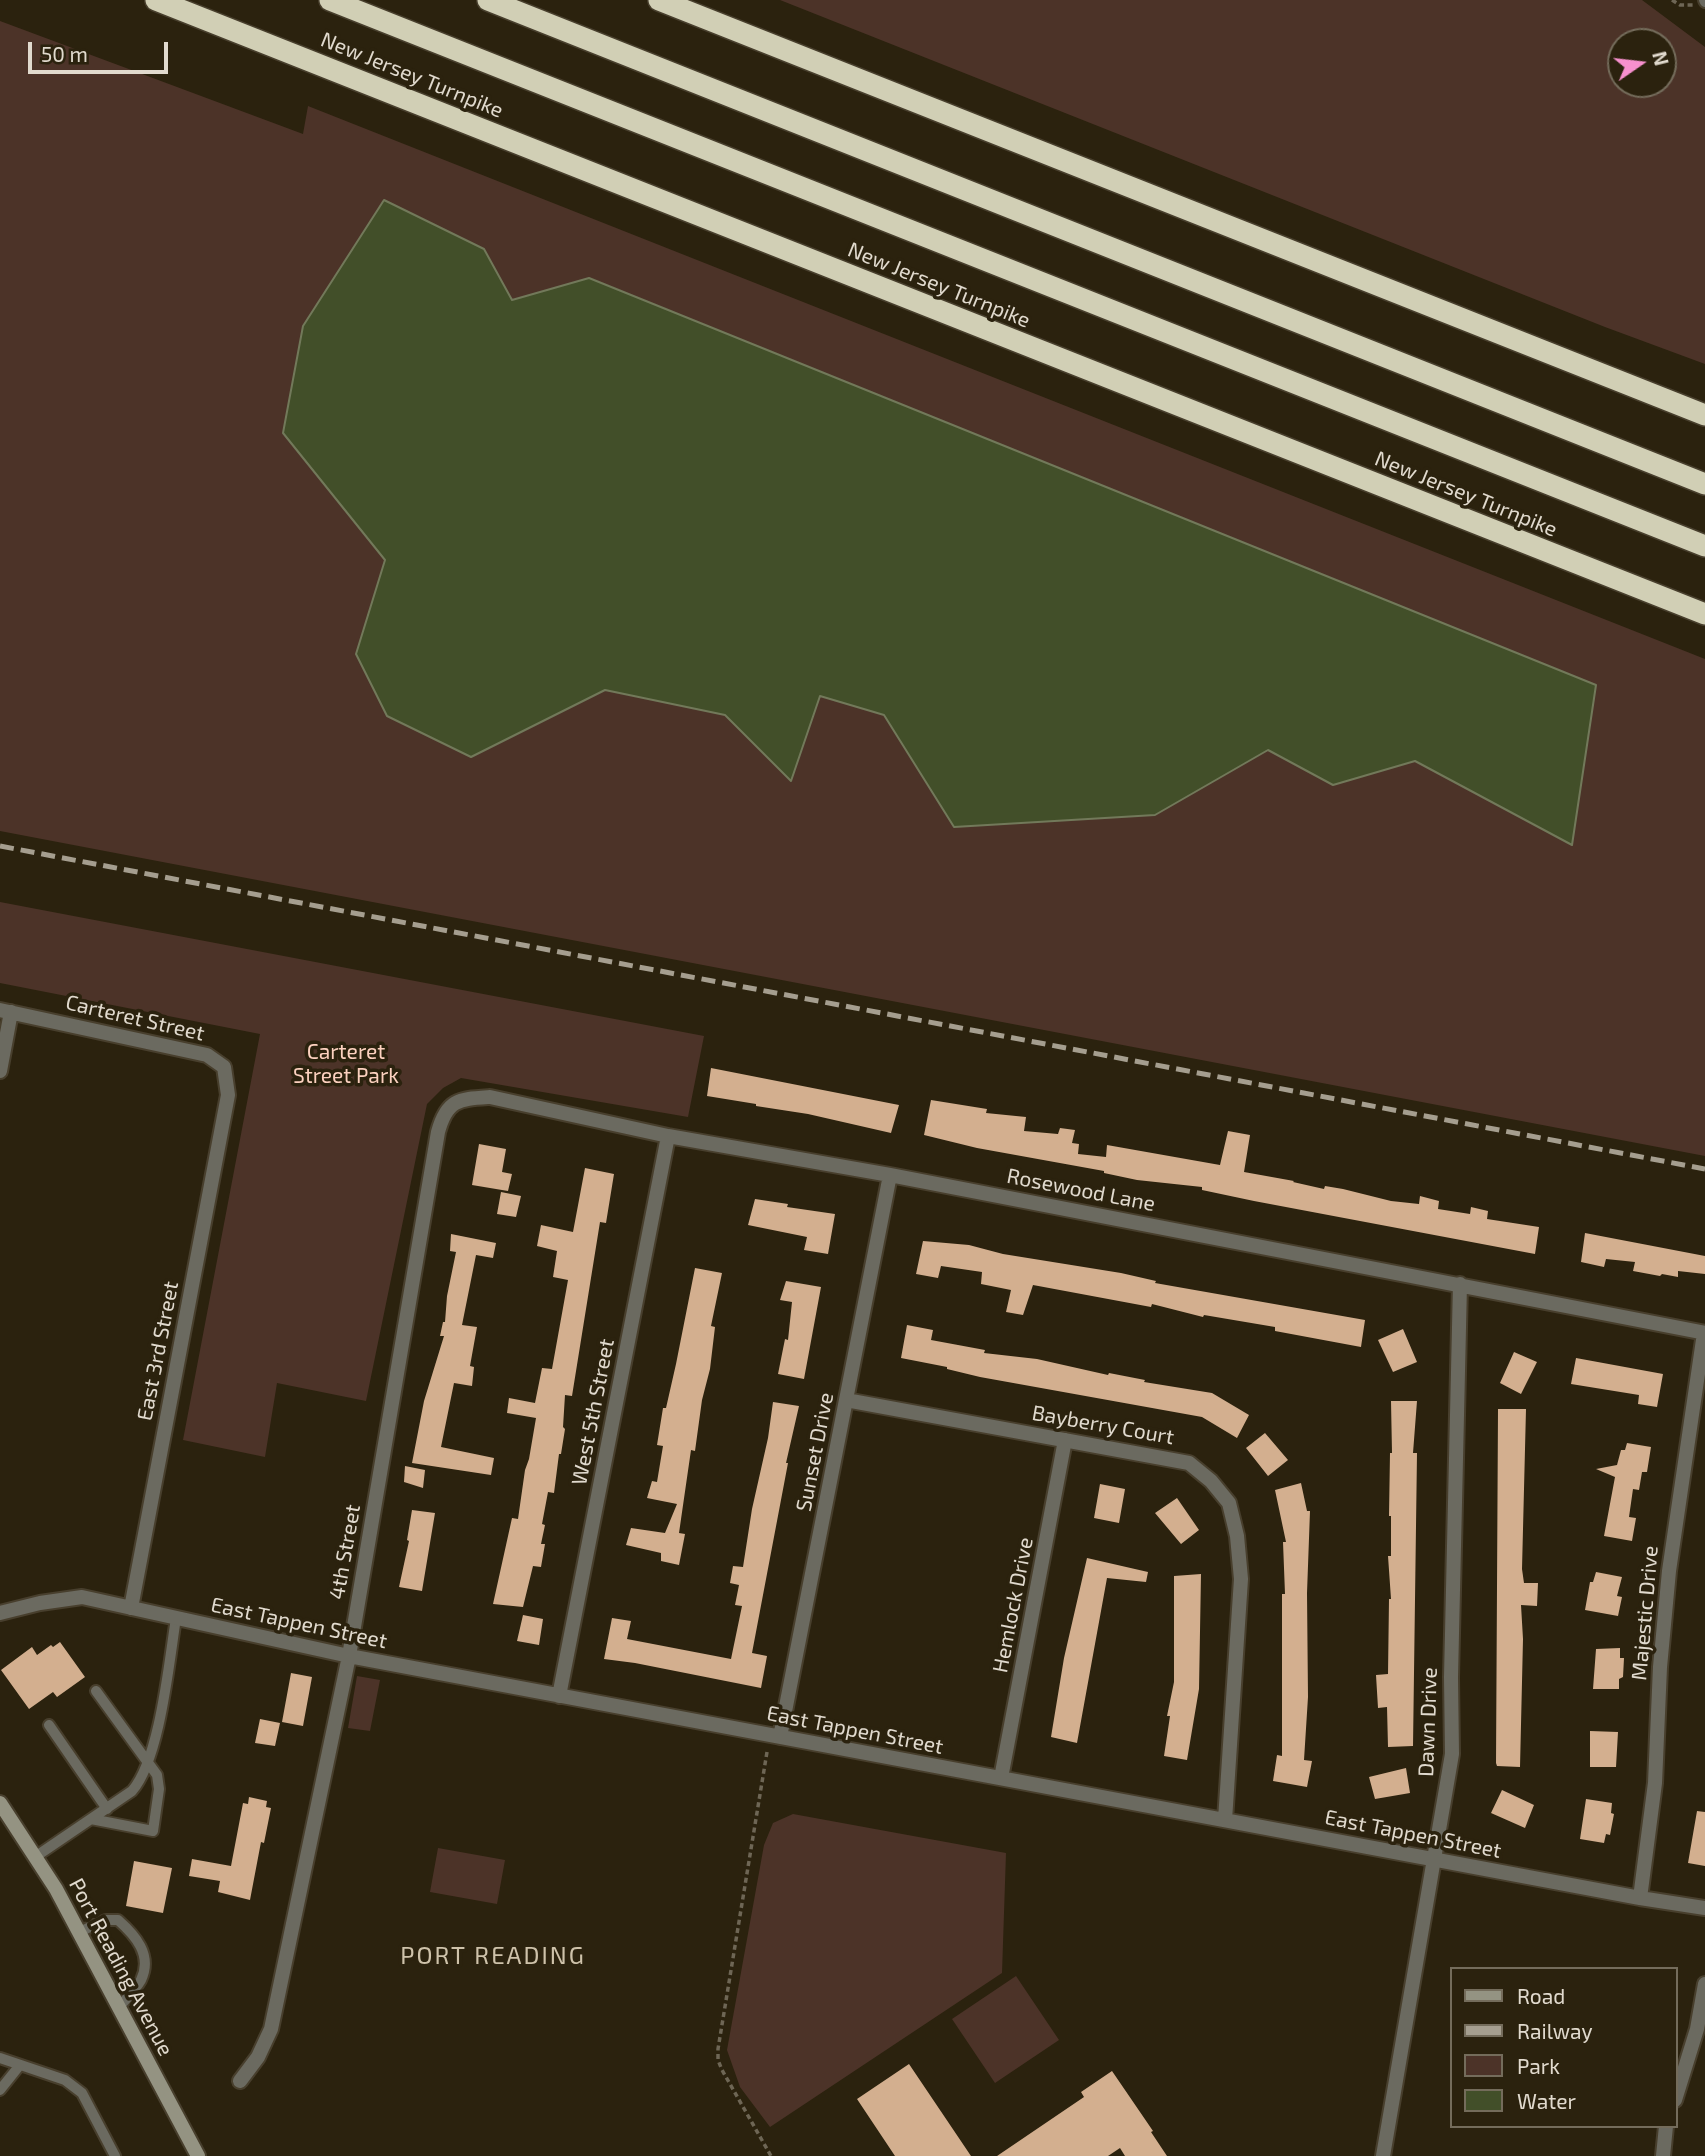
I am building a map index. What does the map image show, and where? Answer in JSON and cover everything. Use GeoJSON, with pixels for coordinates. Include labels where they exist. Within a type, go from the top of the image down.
{"type":"FeatureCollection","features":[{"type":"Feature","properties":{"kind":"highway","name":"New Jersey Turnpike"},"geometry":{"type":"LineString","coordinates":[[156,0],[1705,614]]}},
{"type":"Feature","properties":{"kind":"highway","name":"New Jersey Turnpike"},"geometry":{"type":"LineString","coordinates":[[330,0],[1705,546]]}},
{"type":"Feature","properties":{"kind":"highway"},"geometry":{"type":"LineString","coordinates":[[488,0],[1705,484]]}},
{"type":"Feature","properties":{"kind":"highway"},"geometry":{"type":"LineString","coordinates":[[659,0],[1705,415]]}},
{"type":"Feature","properties":{"kind":"street"},"geometry":{"type":"LineString","coordinates":[[0,1071],[6,1011]]}},
{"type":"Feature","properties":{"kind":"street","name":"Carteret Street"},"geometry":{"type":"LineString","coordinates":[[6,1011],[206,1055],[224,1067],[227,1102]]}},
{"type":"Feature","properties":{"kind":"street","name":"Rosewood Lane"},"geometry":{"type":"LineString","coordinates":[[451,1106],[461,1098],[490,1097],[668,1136],[890,1175],[1704,1333]]}},
{"type":"Feature","properties":{"kind":"street","name":"East 3rd Street"},"geometry":{"type":"LineString","coordinates":[[131,1608],[227,1102]]}},
{"type":"Feature","properties":{"kind":"street","name":"4th Street"},"geometry":{"type":"LineString","coordinates":[[240,2081],[258,2057],[271,2029],[349,1656],[438,1132],[444,1111],[451,1106]]}},
{"type":"Feature","properties":{"kind":"street","name":"West 5th Street"},"geometry":{"type":"LineString","coordinates":[[559,1696],[668,1136]]}},
{"type":"Feature","properties":{"kind":"street","name":"Sunset Drive"},"geometry":{"type":"LineString","coordinates":[[780,1737],[890,1175]]}},
{"type":"Feature","properties":{"kind":"street","name":"Dawn Drive"},"geometry":{"type":"LineString","coordinates":[[1383,2156],[1452,1754],[1451,1677],[1460,1284]]}},
{"type":"Feature","properties":{"kind":"street","name":"Majestic Drive"},"geometry":{"type":"LineString","coordinates":[[1640,1898],[1655,1783],[1660,1667],[1669,1571],[1704,1333]]}},
{"type":"Feature","properties":{"kind":"street","name":"Bayberry Court"},"geometry":{"type":"LineString","coordinates":[[846,1399],[1189,1463],[1211,1481],[1228,1503],[1237,1536],[1241,1579],[1225,1820]]}},
{"type":"Feature","properties":{"kind":"street","name":"Hemlock Drive"},"geometry":{"type":"LineString","coordinates":[[1002,1778],[1065,1440]]}},
{"type":"Feature","properties":{"kind":"street","name":"East Tappen Street"},"geometry":{"type":"LineString","coordinates":[[0,1613],[40,1603],[82,1597],[349,1656],[1435,1860],[1705,1908]]}},
{"type":"Feature","properties":{"kind":"street","name":"Port Reading Avenue"},"geometry":{"type":"LineString","coordinates":[[0,1802],[56,1889],[198,2156]]}},
{"type":"Feature","properties":{"kind":"street"},"geometry":{"type":"LineString","coordinates":[[1677,2094],[1697,2029],[1705,1984]]}},
{"type":"Feature","properties":{"kind":"street"},"geometry":{"type":"LineString","coordinates":[[1663,2156],[1666,2128]]}},
{"type":"Feature","properties":{"kind":"lane"},"geometry":{"type":"LineString","coordinates":[[35,1857],[107,1809],[142,1780],[149,1763],[176,1618]]}},
{"type":"Feature","properties":{"kind":"lane"},"geometry":{"type":"LineString","coordinates":[[92,1819],[153,1831],[159,1789],[157,1775],[96,1691]]}},
{"type":"Feature","properties":{"kind":"lane"},"geometry":{"type":"LineString","coordinates":[[49,1725],[107,1809]]}},
{"type":"Feature","properties":{"kind":"lane"},"geometry":{"type":"LineString","coordinates":[[79,1932],[106,1920],[118,1920],[139,1941],[144,1958],[142,1979],[119,2007]]}},
{"type":"Feature","properties":{"kind":"lane"},"geometry":{"type":"LineString","coordinates":[[0,2058],[65,2080],[82,2093],[115,2156]]}},
{"type":"Feature","properties":{"kind":"lane"},"geometry":{"type":"LineString","coordinates":[[0,2090],[20,2065]]}},
{"type":"Feature","properties":{"kind":"path"},"geometry":{"type":"LineString","coordinates":[[1672,0],[1680,5],[1705,3]]}},
{"type":"Feature","properties":{"kind":"path"},"geometry":{"type":"LineString","coordinates":[[767,1752],[725,2001],[718,2060],[771,2156]]}},
{"type":"Feature","properties":{"kind":"green space"},"geometry":{"type":"Polygon","coordinates":[[[780,0],[1642,0],[1705,47],[1705,364],[1605,327],[780,0]]]}},
{"type":"Feature","properties":{"kind":"green space"},"geometry":{"type":"Polygon","coordinates":[[[0,21],[303,134],[308,106],[1705,659],[1705,1156],[0,831],[0,21]],[[484,249],[356,654],[471,757],[605,690],[725,715],[791,781],[820,696],[884,715],[954,827],[1155,815],[1268,750],[1333,785],[1415,761],[1572,844],[1595,685],[590,278],[512,300],[484,249]]]}},
{"type":"Feature","properties":{"kind":"green space","name":"Carteret Street Park"},"geometry":{"type":"Polygon","coordinates":[[[0,902],[704,1036],[688,1117],[461,1078],[443,1088],[427,1104],[366,1401],[277,1383],[265,1457],[183,1440],[260,1034],[0,983],[0,902]]]}},
{"type":"Feature","properties":{"kind":"green space"},"geometry":{"type":"Polygon","coordinates":[[[357,1676],[380,1680],[370,1731],[348,1728],[357,1676]]]}},
{"type":"Feature","properties":{"kind":"green space"},"geometry":{"type":"Polygon","coordinates":[[[793,1814],[1006,1853],[1002,1973],[770,2127],[740,2087],[727,2050],[764,1845],[773,1823],[793,1814]]]}},
{"type":"Feature","properties":{"kind":"green space"},"geometry":{"type":"Polygon","coordinates":[[[438,1848],[505,1860],[497,1904],[430,1892],[438,1848]]]}},
{"type":"Feature","properties":{"kind":"green space"},"geometry":{"type":"Polygon","coordinates":[[[1016,1976],[1059,2040],[995,2083],[952,2019],[1016,1976]]]}},
{"type":"Feature","properties":{"kind":"water"},"geometry":{"type":"Polygon","coordinates":[[[384,200],[484,249],[512,300],[589,278],[1596,685],[1572,845],[1415,761],[1333,785],[1268,750],[1155,815],[954,827],[884,715],[820,696],[791,781],[725,715],[605,690],[471,757],[387,716],[356,654],[385,560],[283,433],[303,326],[384,200]]]}},
{"type":"Feature","properties":{"kind":"building"},"geometry":{"type":"Polygon","coordinates":[[[711,1068],[899,1105],[891,1133],[808,1114],[707,1096],[711,1068]]]}},
{"type":"Feature","properties":{"kind":"building"},"geometry":{"type":"Polygon","coordinates":[[[931,1100],[987,1109],[986,1113],[1026,1117],[1024,1131],[1058,1134],[1060,1128],[1075,1130],[1072,1143],[1079,1144],[1078,1154],[1106,1157],[1107,1145],[1220,1165],[1228,1131],[1250,1135],[1244,1172],[1324,1189],[1325,1186],[1343,1189],[1391,1201],[1419,1204],[1420,1196],[1439,1201],[1438,1209],[1470,1214],[1471,1207],[1488,1211],[1487,1219],[1539,1227],[1535,1254],[1254,1201],[1202,1190],[1202,1187],[1137,1180],[924,1135],[931,1100]]]}},
{"type":"Feature","properties":{"kind":"building"},"geometry":{"type":"Polygon","coordinates":[[[479,1144],[506,1149],[502,1172],[512,1174],[508,1191],[472,1185],[479,1144]]]}},
{"type":"Feature","properties":{"kind":"building"},"geometry":{"type":"Polygon","coordinates":[[[585,1168],[614,1174],[606,1223],[600,1222],[572,1396],[565,1395],[565,1429],[561,1454],[554,1493],[548,1492],[542,1524],[545,1525],[541,1544],[545,1544],[541,1567],[533,1566],[523,1607],[493,1604],[512,1518],[518,1519],[536,1418],[507,1413],[509,1398],[535,1403],[542,1368],[552,1369],[568,1280],[553,1277],[557,1251],[537,1246],[541,1225],[573,1232],[585,1168]]]}},
{"type":"Feature","properties":{"kind":"building"},"geometry":{"type":"Polygon","coordinates":[[[501,1192],[521,1196],[516,1217],[497,1214],[501,1192]]]}},
{"type":"Feature","properties":{"kind":"building"},"geometry":{"type":"Polygon","coordinates":[[[755,1199],[835,1214],[828,1254],[804,1250],[807,1237],[748,1225],[755,1199]]]}},
{"type":"Feature","properties":{"kind":"building"},"geometry":{"type":"Polygon","coordinates":[[[1585,1233],[1705,1256],[1705,1274],[1678,1271],[1678,1277],[1662,1274],[1660,1276],[1633,1271],[1635,1262],[1606,1259],[1604,1267],[1581,1262],[1585,1233]]]}},
{"type":"Feature","properties":{"kind":"building"},"geometry":{"type":"Polygon","coordinates":[[[451,1234],[496,1243],[493,1258],[476,1255],[462,1325],[477,1327],[470,1366],[474,1367],[472,1386],[454,1383],[441,1447],[494,1458],[491,1475],[412,1463],[424,1401],[444,1336],[440,1336],[445,1322],[456,1252],[450,1251],[451,1234]]]}},
{"type":"Feature","properties":{"kind":"building"},"geometry":{"type":"Polygon","coordinates":[[[923,1241],[969,1245],[1003,1254],[1121,1273],[1156,1281],[1155,1283],[1365,1320],[1361,1347],[1275,1331],[1275,1327],[1204,1315],[1203,1317],[1152,1304],[1151,1307],[1033,1285],[1023,1315],[1006,1312],[1011,1290],[981,1284],[982,1272],[941,1266],[938,1278],[916,1274],[923,1241]]]}},
{"type":"Feature","properties":{"kind":"building"},"geometry":{"type":"Polygon","coordinates":[[[695,1268],[722,1273],[711,1326],[715,1327],[710,1369],[702,1400],[695,1451],[691,1450],[679,1533],[685,1534],[679,1565],[661,1561],[661,1553],[626,1545],[631,1528],[665,1533],[677,1504],[647,1498],[652,1481],[657,1482],[663,1446],[657,1445],[663,1408],[666,1408],[695,1268]]]}},
{"type":"Feature","properties":{"kind":"building"},"geometry":{"type":"Polygon","coordinates":[[[786,1281],[821,1287],[804,1379],[778,1374],[785,1339],[788,1340],[792,1302],[780,1300],[786,1281]]]}},
{"type":"Feature","properties":{"kind":"building"},"geometry":{"type":"Polygon","coordinates":[[[907,1325],[933,1330],[931,1340],[985,1350],[984,1353],[1037,1359],[1108,1375],[1109,1373],[1145,1380],[1144,1382],[1212,1393],[1249,1415],[1237,1438],[1202,1417],[980,1377],[901,1358],[907,1325]]]}},
{"type":"Feature","properties":{"kind":"building"},"geometry":{"type":"Polygon","coordinates":[[[1403,1329],[1417,1362],[1393,1372],[1378,1340],[1403,1329]]]}},
{"type":"Feature","properties":{"kind":"building"},"geometry":{"type":"Polygon","coordinates":[[[1514,1352],[1537,1362],[1521,1394],[1500,1383],[1514,1352]]]}},
{"type":"Feature","properties":{"kind":"building"},"geometry":{"type":"Polygon","coordinates":[[[1576,1358],[1663,1374],[1657,1407],[1638,1404],[1639,1395],[1571,1384],[1576,1358]]]}},
{"type":"Feature","properties":{"kind":"building"},"geometry":{"type":"Polygon","coordinates":[[[1391,1401],[1417,1401],[1413,1453],[1417,1453],[1413,1746],[1388,1747],[1387,1707],[1378,1708],[1376,1675],[1388,1674],[1391,1599],[1388,1556],[1391,1556],[1391,1401]]]}},
{"type":"Feature","properties":{"kind":"building"},"geometry":{"type":"Polygon","coordinates":[[[773,1402],[799,1406],[786,1463],[752,1653],[767,1656],[761,1688],[604,1659],[612,1618],[631,1621],[627,1639],[731,1659],[742,1606],[735,1605],[739,1585],[730,1583],[733,1566],[743,1567],[773,1402]]]}},
{"type":"Feature","properties":{"kind":"building"},"geometry":{"type":"Polygon","coordinates":[[[1498,1409],[1526,1409],[1522,1569],[1524,1583],[1538,1583],[1537,1606],[1521,1605],[1523,1639],[1520,1767],[1497,1766],[1496,1763],[1498,1409]]]}},
{"type":"Feature","properties":{"kind":"building"},"geometry":{"type":"Polygon","coordinates":[[[1265,1433],[1288,1460],[1268,1476],[1246,1448],[1265,1433]]]}},
{"type":"Feature","properties":{"kind":"building"},"geometry":{"type":"Polygon","coordinates":[[[1627,1443],[1651,1447],[1647,1472],[1642,1472],[1639,1490],[1633,1489],[1629,1517],[1636,1518],[1632,1541],[1604,1536],[1615,1477],[1596,1469],[1617,1465],[1621,1450],[1625,1450],[1627,1443]]]}},
{"type":"Feature","properties":{"kind":"building"},"geometry":{"type":"Polygon","coordinates":[[[405,1466],[425,1470],[423,1488],[404,1482],[405,1466]]]}},
{"type":"Feature","properties":{"kind":"building"},"geometry":{"type":"Polygon","coordinates":[[[1301,1483],[1307,1511],[1310,1511],[1307,1593],[1308,1697],[1304,1760],[1312,1761],[1307,1787],[1273,1781],[1277,1755],[1282,1756],[1282,1594],[1285,1594],[1283,1542],[1286,1542],[1275,1490],[1301,1483]]]}},
{"type":"Feature","properties":{"kind":"building"},"geometry":{"type":"Polygon","coordinates":[[[1100,1484],[1125,1489],[1119,1523],[1094,1518],[1100,1484]]]}},
{"type":"Feature","properties":{"kind":"building"},"geometry":{"type":"Polygon","coordinates":[[[1177,1498],[1199,1530],[1181,1544],[1155,1513],[1177,1498]]]}},
{"type":"Feature","properties":{"kind":"building"},"geometry":{"type":"Polygon","coordinates":[[[412,1510],[435,1513],[422,1591],[399,1587],[409,1541],[412,1510]]]}},
{"type":"Feature","properties":{"kind":"building"},"geometry":{"type":"Polygon","coordinates":[[[1087,1558],[1148,1572],[1146,1582],[1107,1578],[1077,1743],[1051,1737],[1064,1658],[1087,1558]]]}},
{"type":"Feature","properties":{"kind":"building"},"geometry":{"type":"Polygon","coordinates":[[[1596,1572],[1622,1577],[1617,1596],[1622,1597],[1618,1616],[1585,1610],[1590,1582],[1593,1582],[1596,1572]]]}},
{"type":"Feature","properties":{"kind":"building"},"geometry":{"type":"Polygon","coordinates":[[[1201,1574],[1199,1689],[1187,1760],[1164,1756],[1170,1716],[1167,1716],[1174,1682],[1174,1576],[1201,1574]]]}},
{"type":"Feature","properties":{"kind":"building"},"geometry":{"type":"Polygon","coordinates":[[[523,1615],[543,1619],[539,1645],[517,1641],[523,1615]]]}},
{"type":"Feature","properties":{"kind":"building"},"geometry":{"type":"Polygon","coordinates":[[[60,1642],[85,1677],[57,1697],[53,1692],[29,1709],[1,1670],[32,1647],[37,1655],[60,1642]]]}},
{"type":"Feature","properties":{"kind":"building"},"geometry":{"type":"Polygon","coordinates":[[[1620,1648],[1620,1658],[1624,1658],[1619,1689],[1593,1689],[1596,1649],[1620,1648]]]}},
{"type":"Feature","properties":{"kind":"building"},"geometry":{"type":"Polygon","coordinates":[[[291,1673],[312,1677],[303,1726],[282,1722],[291,1673]]]}},
{"type":"Feature","properties":{"kind":"building"},"geometry":{"type":"Polygon","coordinates":[[[260,1719],[280,1723],[275,1746],[255,1743],[260,1719]]]}},
{"type":"Feature","properties":{"kind":"building"},"geometry":{"type":"Polygon","coordinates":[[[1590,1731],[1618,1732],[1616,1767],[1590,1767],[1590,1731]]]}},
{"type":"Feature","properties":{"kind":"building"},"geometry":{"type":"Polygon","coordinates":[[[1406,1768],[1410,1793],[1375,1799],[1369,1777],[1406,1768]]]}},
{"type":"Feature","properties":{"kind":"building"},"geometry":{"type":"Polygon","coordinates":[[[1502,1790],[1534,1805],[1525,1828],[1491,1813],[1502,1790]]]}},
{"type":"Feature","properties":{"kind":"building"},"geometry":{"type":"Polygon","coordinates":[[[249,1797],[267,1801],[266,1807],[271,1808],[264,1843],[261,1842],[250,1900],[218,1892],[220,1881],[189,1876],[192,1859],[231,1866],[243,1803],[248,1804],[249,1797]]]}},
{"type":"Feature","properties":{"kind":"building"},"geometry":{"type":"Polygon","coordinates":[[[1586,1799],[1612,1803],[1611,1813],[1614,1814],[1610,1835],[1606,1834],[1604,1843],[1580,1839],[1586,1799]]]}},
{"type":"Feature","properties":{"kind":"building"},"geometry":{"type":"Polygon","coordinates":[[[1697,1811],[1705,1812],[1705,1866],[1688,1863],[1697,1811]]]}},
{"type":"Feature","properties":{"kind":"building"},"geometry":{"type":"Polygon","coordinates":[[[134,1861],[172,1868],[163,1913],[126,1906],[134,1861]]]}},
{"type":"Feature","properties":{"kind":"building"},"geometry":{"type":"Polygon","coordinates":[[[909,2064],[971,2156],[895,2156],[857,2099],[909,2064]]]}},
{"type":"Feature","properties":{"kind":"building"},"geometry":{"type":"Polygon","coordinates":[[[1112,2071],[1167,2156],[1125,2156],[1120,2148],[1108,2156],[997,2156],[1084,2097],[1081,2092],[1112,2071]]]}},
{"type":"Feature","properties":{"kind":"railway"},"geometry":{"type":"LineString","coordinates":[[0,846],[1705,1169]]}},
{"type":"Feature","properties":{"kind":"district","name":"PORT READING"},"geometry":{"type":"Point","coordinates":[493,1956]}}]}
